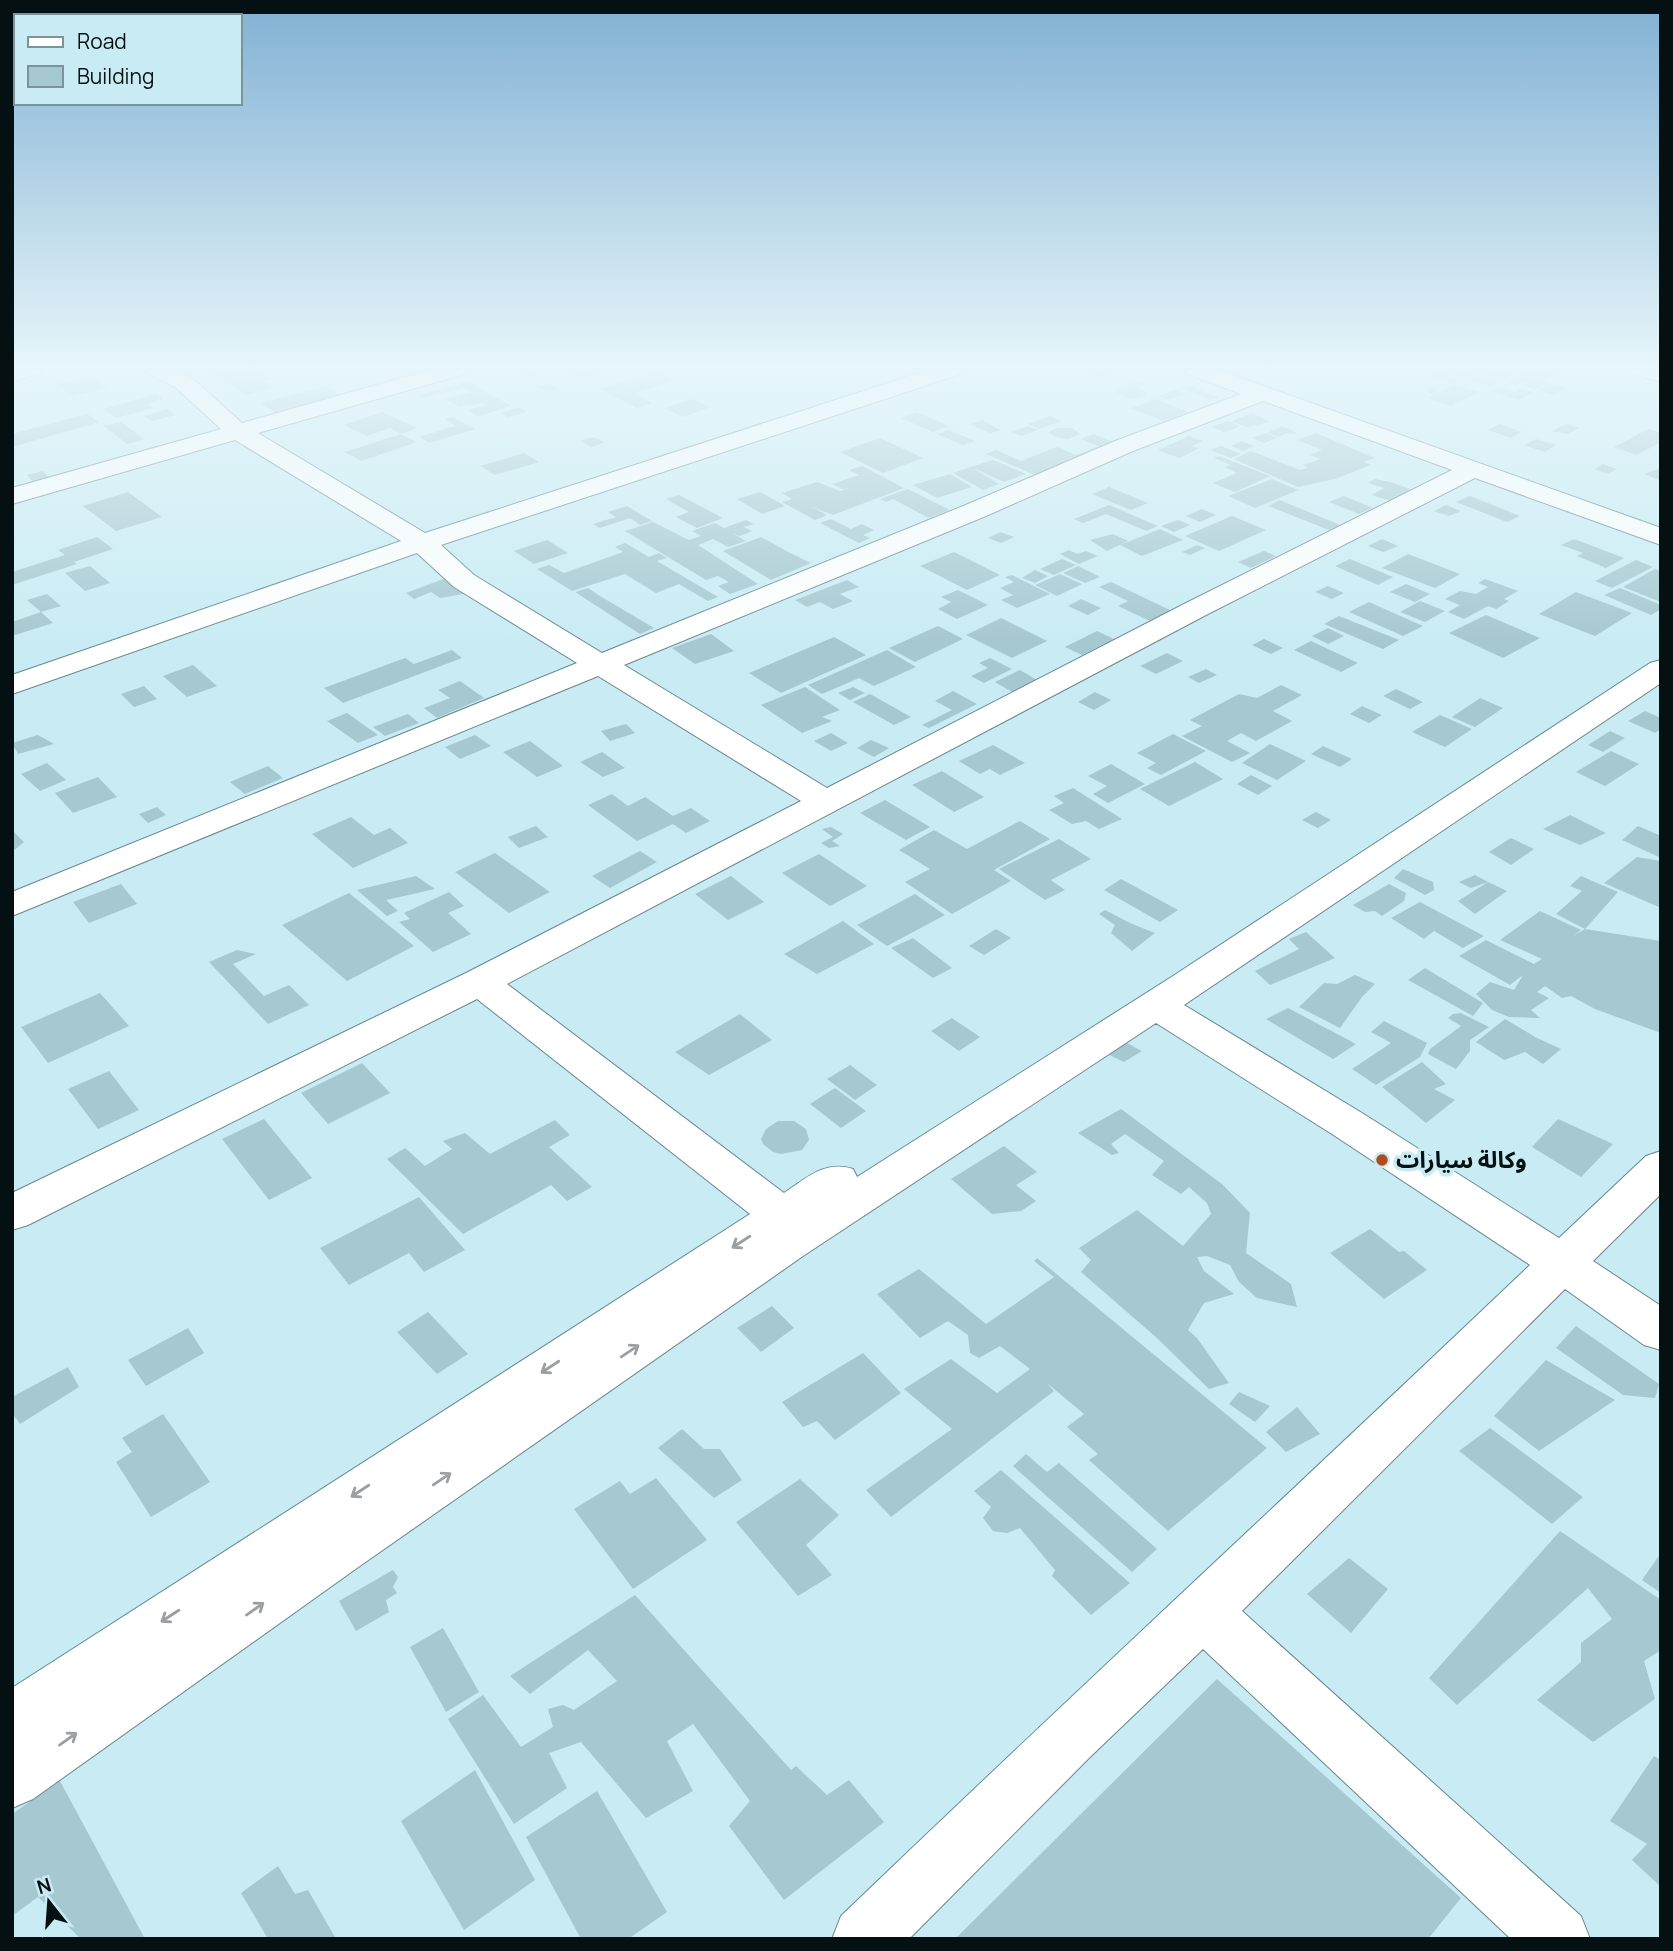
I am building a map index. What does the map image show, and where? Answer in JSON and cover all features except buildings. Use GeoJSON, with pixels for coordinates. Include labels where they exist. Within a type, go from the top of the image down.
{"type":"FeatureCollection","features":[{"type":"Feature","properties":{"kind":"street"},"geometry":{"type":"LineString","coordinates":[[12,496],[136,460]]}},
{"type":"Feature","properties":{"kind":"street"},"geometry":{"type":"LineString","coordinates":[[285,460],[420,541],[464,581],[825,801]]}},
{"type":"Feature","properties":{"kind":"street"},"geometry":{"type":"LineString","coordinates":[[12,685],[420,541],[666,460]]}},
{"type":"Feature","properties":{"kind":"street"},"geometry":{"type":"LineString","coordinates":[[12,905],[977,510],[1092,460]]}},
{"type":"Feature","properties":{"kind":"street"},"geometry":{"type":"LineString","coordinates":[[1445,460],[1661,537]]}},
{"type":"Feature","properties":{"kind":"street"},"geometry":{"type":"LineString","coordinates":[[12,1213],[480,982],[825,801],[1472,470]]}},
{"type":"Feature","properties":{"kind":"street"},"geometry":{"type":"LineString","coordinates":[[12,1721],[782,1215],[1168,969],[1661,645]]}},
{"type":"Feature","properties":{"kind":"street"},"geometry":{"type":"LineString","coordinates":[[12,1778],[787,1244],[1155,1005],[1661,669]]}},
{"type":"Feature","properties":{"kind":"street"},"geometry":{"type":"LineString","coordinates":[[480,982],[782,1215]]}},
{"type":"Feature","properties":{"kind":"street"},"geometry":{"type":"LineString","coordinates":[[1155,1005],[1282,1082],[1562,1263],[1661,1331]]}},
{"type":"Feature","properties":{"kind":"street"},"geometry":{"type":"LineString","coordinates":[[864,1939],[1069,1737],[1203,1612],[1661,1167]]}},
{"type":"Feature","properties":{"kind":"street"},"geometry":{"type":"LineString","coordinates":[[1203,1612],[1542,1934]]}},
{"type":"Feature","properties":{"kind":"place","name":"وكالة سيارات"},"geometry":{"type":"Point","coordinates":[1382,1160]}}]}
